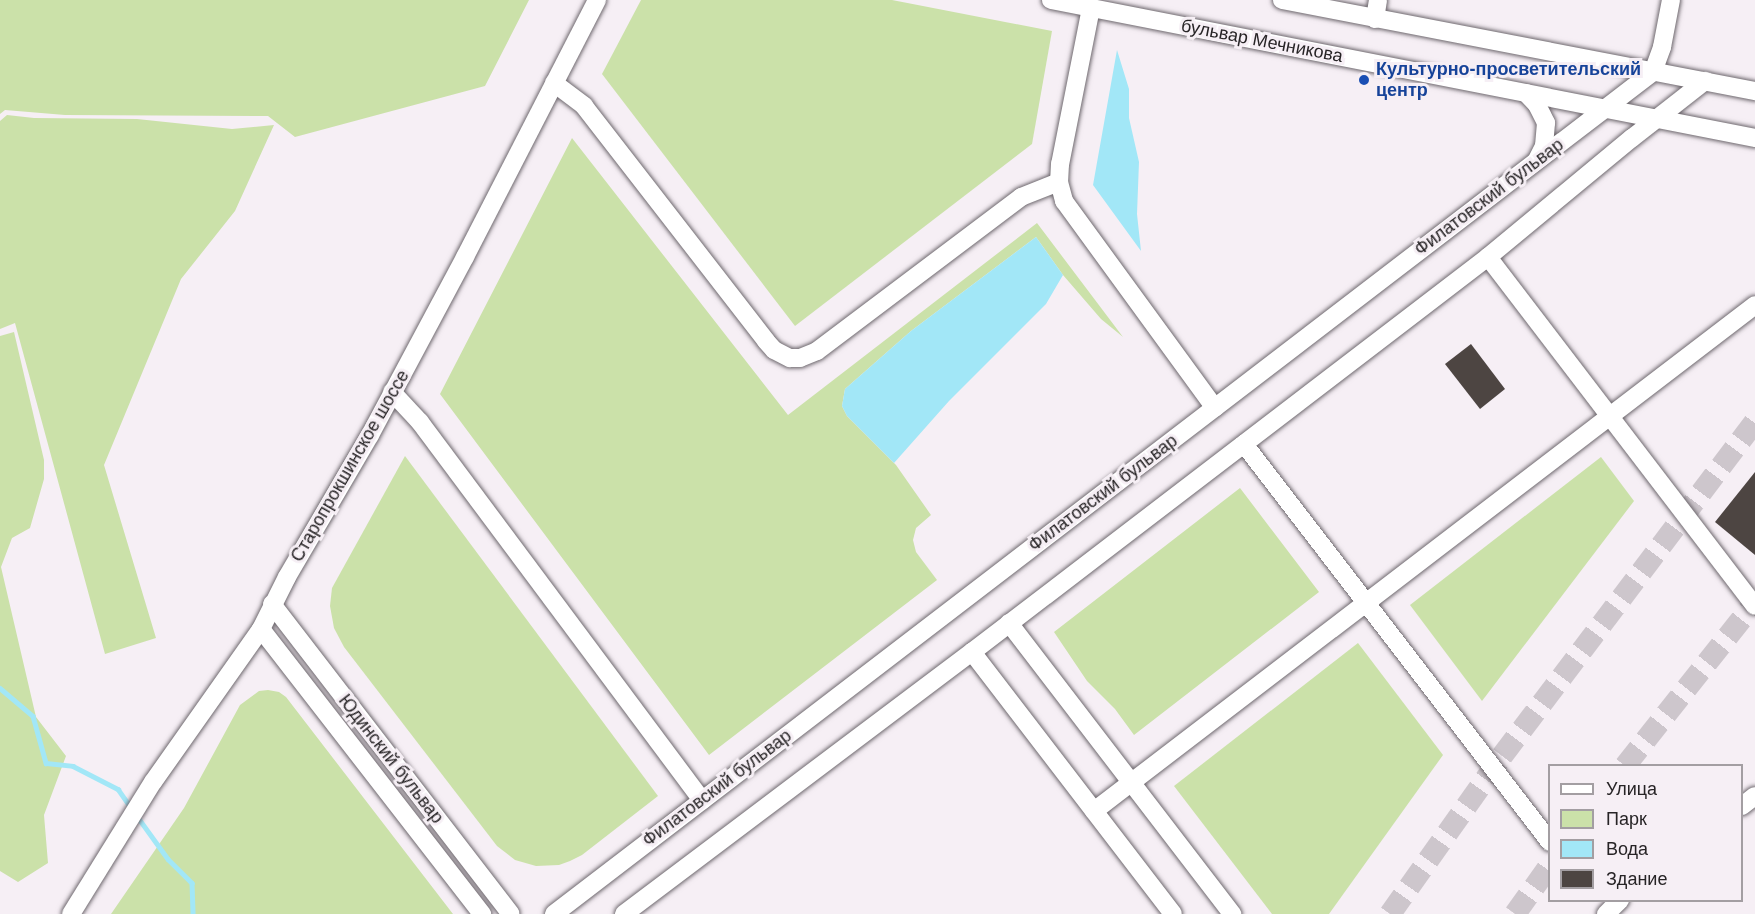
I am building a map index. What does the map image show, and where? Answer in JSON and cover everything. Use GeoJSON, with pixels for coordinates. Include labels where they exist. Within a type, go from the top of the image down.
{"type":"FeatureCollection","features":[{"type":"Feature","properties":{"kind":"street","name":"Старопрокшинское шоссе"},"geometry":{"type":"LineString","coordinates":[[71,914],[153,782],[261,629],[272,604],[393,392],[597,0]]}},
{"type":"Feature","properties":{"kind":"street","name":"бульвар Мечникова"},"geometry":{"type":"LineString","coordinates":[[1051,0],[1755,138]]}},
{"type":"Feature","properties":{"kind":"street"},"geometry":{"type":"LineString","coordinates":[[1282,0],[1755,91]]}},
{"type":"Feature","properties":{"kind":"street"},"geometry":{"type":"LineString","coordinates":[[1375,19],[1378,0]]}},
{"type":"Feature","properties":{"kind":"street"},"geometry":{"type":"LineString","coordinates":[[1653,72],[1662,47],[1671,0]]}},
{"type":"Feature","properties":{"kind":"street"},"geometry":{"type":"LineString","coordinates":[[1091,8],[1060,164],[1059,183],[1067,208],[1215,408]]}},
{"type":"Feature","properties":{"kind":"street","name":"Филатовский бульвар"},"geometry":{"type":"LineString","coordinates":[[554,914],[1653,72]]}},
{"type":"Feature","properties":{"kind":"street"},"geometry":{"type":"LineString","coordinates":[[624,914],[972,652],[1488,257],[1706,81]]}},
{"type":"Feature","properties":{"kind":"street"},"geometry":{"type":"LineString","coordinates":[[554,83],[584,106],[766,341],[774,350],[790,358],[800,358],[817,351],[1021,197],[1059,183]]}},
{"type":"Feature","properties":{"kind":"street"},"geometry":{"type":"LineString","coordinates":[[1526,93],[1537,105],[1546,123],[1544,146],[1537,161]]}},
{"type":"Feature","properties":{"kind":"street"},"geometry":{"type":"LineString","coordinates":[[1488,257],[1755,606]]}},
{"type":"Feature","properties":{"kind":"street"},"geometry":{"type":"LineString","coordinates":[[1094,811],[1755,305]]}},
{"type":"Feature","properties":{"kind":"street"},"geometry":{"type":"LineString","coordinates":[[393,392],[420,422],[702,801]]}},
{"type":"Feature","properties":{"kind":"street"},"geometry":{"type":"LineString","coordinates":[[1244,444],[1548,839]]}},
{"type":"Feature","properties":{"kind":"street","name":"Юдинский бульвар"},"geometry":{"type":"LineString","coordinates":[[272,604],[511,914]]}},
{"type":"Feature","properties":{"kind":"street"},"geometry":{"type":"LineString","coordinates":[[1009,623],[1232,914]]}},
{"type":"Feature","properties":{"kind":"street","name":"Юдинский бульвар"},"geometry":{"type":"LineString","coordinates":[[261,629],[483,914]]}},
{"type":"Feature","properties":{"kind":"street"},"geometry":{"type":"LineString","coordinates":[[972,652],[1173,914]]}},
{"type":"Feature","properties":{"kind":"street"},"geometry":{"type":"LineString","coordinates":[[1743,805],[1755,796]]}},
{"type":"Feature","properties":{"kind":"street"},"geometry":{"type":"LineString","coordinates":[[1605,914],[1618,902]]}},
{"type":"Feature","properties":{"kind":"green space"},"geometry":{"type":"Polygon","coordinates":[[[0,0],[529,0],[485,86],[295,137],[268,116],[65,115],[5,110],[0,114],[0,0]]]}},
{"type":"Feature","properties":{"kind":"green space"},"geometry":{"type":"Polygon","coordinates":[[[641,0],[892,0],[1052,31],[1032,144],[795,326],[602,74],[641,0]]]}},
{"type":"Feature","properties":{"kind":"green space"},"geometry":{"type":"Polygon","coordinates":[[[7,115],[34,118],[137,119],[232,129],[274,125],[235,211],[181,279],[104,465],[156,638],[105,654],[15,323],[0,329],[0,121],[7,115]]]}},
{"type":"Feature","properties":{"kind":"green space"},"geometry":{"type":"Polygon","coordinates":[[[572,138],[788,415],[1037,223],[1123,337],[1101,319],[1063,275],[1036,237],[911,331],[845,389],[842,406],[847,416],[896,465],[931,515],[916,528],[913,540],[916,552],[937,580],[709,755],[440,394],[572,138]]]}},
{"type":"Feature","properties":{"kind":"green space"},"geometry":{"type":"Polygon","coordinates":[[[14,332],[44,460],[44,479],[30,528],[12,538],[1,567],[36,717],[66,756],[44,815],[48,863],[18,882],[0,871],[0,336],[14,332]]]}},
{"type":"Feature","properties":{"kind":"green space"},"geometry":{"type":"Polygon","coordinates":[[[405,456],[658,796],[582,855],[570,861],[559,865],[536,866],[515,860],[497,846],[344,647],[334,628],[330,606],[332,588],[405,456]]]}},
{"type":"Feature","properties":{"kind":"green space"},"geometry":{"type":"Polygon","coordinates":[[[1601,457],[1634,501],[1482,701],[1410,605],[1601,457]]]}},
{"type":"Feature","properties":{"kind":"green space"},"geometry":{"type":"Polygon","coordinates":[[[1240,488],[1319,592],[1134,735],[1115,709],[1087,681],[1054,632],[1240,488]]]}},
{"type":"Feature","properties":{"kind":"green space"},"geometry":{"type":"Polygon","coordinates":[[[1358,643],[1443,755],[1329,914],[1272,914],[1174,786],[1358,643]]]}},
{"type":"Feature","properties":{"kind":"green space"},"geometry":{"type":"Polygon","coordinates":[[[259,691],[279,692],[286,697],[453,914],[111,914],[184,808],[240,705],[259,691]]]}},
{"type":"Feature","properties":{"kind":"water"},"geometry":{"type":"Polygon","coordinates":[[[1117,50],[1129,89],[1129,118],[1139,162],[1137,214],[1141,251],[1093,185],[1117,50]]]}},
{"type":"Feature","properties":{"kind":"water"},"geometry":{"type":"Polygon","coordinates":[[[1036,237],[1063,275],[1046,304],[949,401],[894,463],[847,416],[842,406],[845,389],[911,331],[1036,237]]]}},
{"type":"Feature","properties":{"kind":"building"},"geometry":{"type":"Polygon","coordinates":[[[1471,344],[1505,389],[1480,409],[1445,364],[1471,344]]]}},
{"type":"Feature","properties":{"kind":"building"},"geometry":{"type":"Polygon","coordinates":[[[1755,472],[1755,555],[1715,522],[1755,472]]]}},
{"type":"Feature","properties":{"kind":"waterway"},"geometry":{"type":"LineString","coordinates":[[0,688],[33,716],[46,763],[73,766],[118,789],[132,809]]}},
{"type":"Feature","properties":{"kind":"waterway"},"geometry":{"type":"LineString","coordinates":[[137,816],[168,859],[192,883],[193,914]]}},
{"type":"Feature","properties":{"kind":"tunnel"},"geometry":{"type":"LineString","coordinates":[[1390,914],[1502,756],[1755,422]]}},
{"type":"Feature","properties":{"kind":"tunnel"},"geometry":{"type":"LineString","coordinates":[[1627,764],[1755,602]]}},
{"type":"Feature","properties":{"kind":"tunnel"},"geometry":{"type":"LineString","coordinates":[[1515,914],[1548,868]]}},
{"type":"Feature","properties":{"kind":"place","name":"Культурно-просветительский центр"},"geometry":{"type":"Point","coordinates":[1364,80]}}]}
